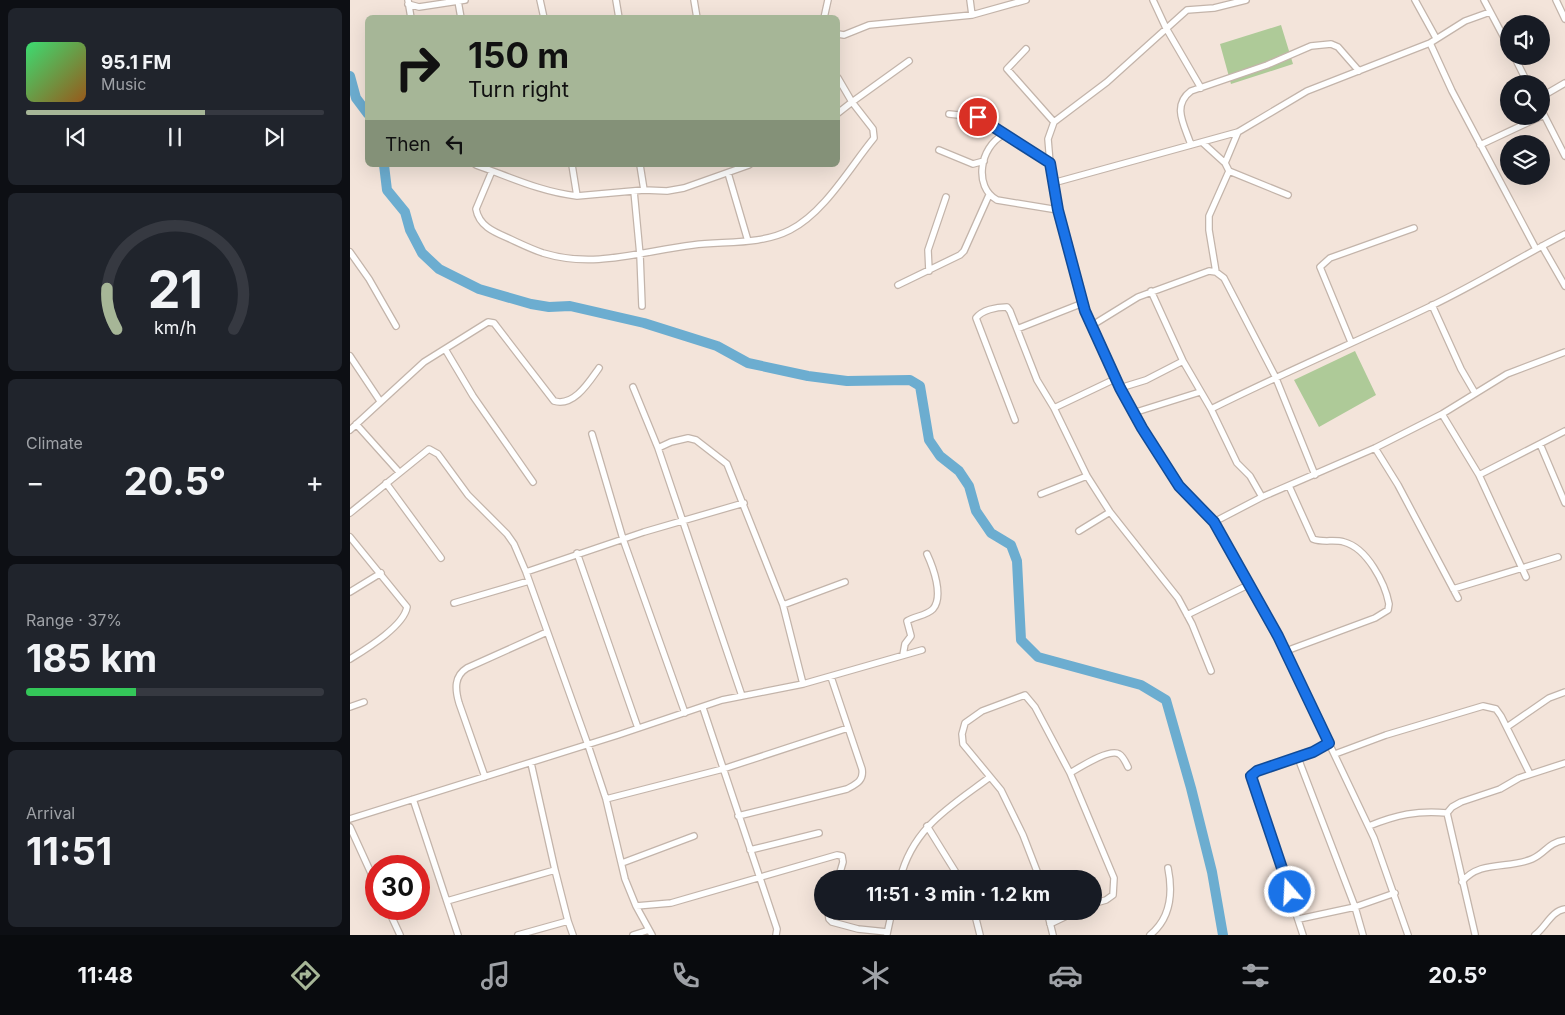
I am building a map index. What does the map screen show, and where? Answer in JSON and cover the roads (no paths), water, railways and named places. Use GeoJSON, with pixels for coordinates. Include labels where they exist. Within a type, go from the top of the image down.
{"type":"FeatureCollection","features":[{"type":"Feature","properties":{"kind":"street"},"geometry":{"type":"LineString","coordinates":[[408,2],[420,7],[465,0]]}},
{"type":"Feature","properties":{"kind":"street"},"geometry":{"type":"LineString","coordinates":[[540,0],[543,15]]}},
{"type":"Feature","properties":{"kind":"street"},"geometry":{"type":"LineString","coordinates":[[616,0],[618,15]]}},
{"type":"Feature","properties":{"kind":"street"},"geometry":{"type":"LineString","coordinates":[[694,0],[696,15]]}},
{"type":"Feature","properties":{"kind":"street"},"geometry":{"type":"LineString","coordinates":[[825,15],[828,0]]}},
{"type":"Feature","properties":{"kind":"street"},"geometry":{"type":"LineString","coordinates":[[970,0],[972,15]]}},
{"type":"Feature","properties":{"kind":"street"},"geometry":{"type":"LineString","coordinates":[[840,34],[844,35],[869,24],[972,15],[1026,0]]}},
{"type":"Feature","properties":{"kind":"street"},"geometry":{"type":"LineString","coordinates":[[1153,0],[1166,28],[1202,88]]}},
{"type":"Feature","properties":{"kind":"street"},"geometry":{"type":"LineString","coordinates":[[1246,0],[1214,8],[1187,10],[1106,82],[1054,122],[1048,139],[1053,183],[1058,210],[1083,304],[1091,326],[1120,388],[1179,486],[1214,522],[1286,651],[1369,826],[1395,893],[1408,935]]}},
{"type":"Feature","properties":{"kind":"street"},"geometry":{"type":"LineString","coordinates":[[1416,0],[1436,38]]}},
{"type":"Feature","properties":{"kind":"street"},"geometry":{"type":"LineString","coordinates":[[1484,0],[1500,30]]}},
{"type":"Feature","properties":{"kind":"street"},"geometry":{"type":"LineString","coordinates":[[1556,0],[1565,19]]}},
{"type":"Feature","properties":{"kind":"street"},"geometry":{"type":"LineString","coordinates":[[458,1],[460,15]]}},
{"type":"Feature","properties":{"kind":"street"},"geometry":{"type":"LineString","coordinates":[[408,2],[410,15]]}},
{"type":"Feature","properties":{"kind":"street"},"geometry":{"type":"LineString","coordinates":[[1053,183],[1238,132],[1290,99],[1430,43],[1465,21],[1490,12]]}},
{"type":"Feature","properties":{"kind":"street"},"geometry":{"type":"LineString","coordinates":[[1430,43],[1480,145],[1536,249]]}},
{"type":"Feature","properties":{"kind":"street"},"geometry":{"type":"LineString","coordinates":[[1191,145],[1180,114],[1180,105],[1184,96],[1202,88],[1267,65],[1304,48],[1330,44],[1338,47],[1359,71]]}},
{"type":"Feature","properties":{"kind":"street"},"geometry":{"type":"LineString","coordinates":[[1026,49],[1007,69],[1054,122]]}},
{"type":"Feature","properties":{"kind":"street"},"geometry":{"type":"LineString","coordinates":[[840,111],[909,61]]}},
{"type":"Feature","properties":{"kind":"street"},"geometry":{"type":"LineString","coordinates":[[492,171],[476,209],[480,220],[490,230],[542,252],[563,257],[600,260],[640,255],[692,245],[748,241],[777,236],[799,224],[827,198],[874,138],[873,128],[852,102],[840,81]]}},
{"type":"Feature","properties":{"kind":"street"},"geometry":{"type":"LineString","coordinates":[[1550,92],[1565,83]]}},
{"type":"Feature","properties":{"kind":"street"},"geometry":{"type":"LineString","coordinates":[[948,114],[978,117],[1050,163]]}},
{"type":"Feature","properties":{"kind":"street"},"geometry":{"type":"LineString","coordinates":[[1480,145],[1523,125]]}},
{"type":"Feature","properties":{"kind":"street"},"geometry":{"type":"LineString","coordinates":[[1549,125],[1565,156]]}},
{"type":"Feature","properties":{"kind":"street"},"geometry":{"type":"LineString","coordinates":[[1225,163],[1238,132]]}},
{"type":"Feature","properties":{"kind":"street"},"geometry":{"type":"LineString","coordinates":[[1003,134],[994,140],[984,161],[982,179],[989,195],[1010,204],[1058,210]]}},
{"type":"Feature","properties":{"kind":"street"},"geometry":{"type":"LineString","coordinates":[[1203,143],[1225,163],[1229,171],[1288,195]]}},
{"type":"Feature","properties":{"kind":"street"},"geometry":{"type":"LineString","coordinates":[[939,150],[973,164],[984,161]]}},
{"type":"Feature","properties":{"kind":"street"},"geometry":{"type":"LineString","coordinates":[[481,167],[535,188],[577,196],[644,190],[666,192],[684,188],[744,167]]}},
{"type":"Feature","properties":{"kind":"street"},"geometry":{"type":"LineString","coordinates":[[572,167],[577,196]]}},
{"type":"Feature","properties":{"kind":"street"},"geometry":{"type":"LineString","coordinates":[[640,167],[644,190]]}},
{"type":"Feature","properties":{"kind":"street"},"geometry":{"type":"LineString","coordinates":[[1216,272],[1209,230],[1209,216],[1229,171]]}},
{"type":"Feature","properties":{"kind":"street"},"geometry":{"type":"LineString","coordinates":[[728,173],[748,241]]}},
{"type":"Feature","properties":{"kind":"street"},"geometry":{"type":"LineString","coordinates":[[634,191],[640,255],[642,306]]}},
{"type":"Feature","properties":{"kind":"street"},"geometry":{"type":"LineString","coordinates":[[898,284],[929,271],[964,251],[989,195]]}},
{"type":"Feature","properties":{"kind":"street"},"geometry":{"type":"LineString","coordinates":[[929,271],[928,250],[946,198]]}},
{"type":"Feature","properties":{"kind":"street"},"geometry":{"type":"LineString","coordinates":[[1351,342],[1320,267],[1330,258],[1414,228]]}},
{"type":"Feature","properties":{"kind":"street"},"geometry":{"type":"LineString","coordinates":[[1210,409],[1250,392],[1276,376],[1432,305],[1565,234]]}},
{"type":"Feature","properties":{"kind":"street"},"geometry":{"type":"LineString","coordinates":[[1542,246],[1565,286]]}},
{"type":"Feature","properties":{"kind":"street"},"geometry":{"type":"LineString","coordinates":[[350,252],[369,279],[396,326]]}},
{"type":"Feature","properties":{"kind":"street"},"geometry":{"type":"LineString","coordinates":[[1091,326],[1151,291],[1209,271],[1216,272],[1224,278],[1276,376],[1315,474]]}},
{"type":"Feature","properties":{"kind":"street"},"geometry":{"type":"LineString","coordinates":[[1151,291],[1183,361],[1237,463],[1250,476],[1262,497]]}},
{"type":"Feature","properties":{"kind":"street"},"geometry":{"type":"LineString","coordinates":[[1017,329],[1083,304]]}},
{"type":"Feature","properties":{"kind":"street"},"geometry":{"type":"LineString","coordinates":[[1432,305],[1461,369],[1475,393]]}},
{"type":"Feature","properties":{"kind":"street"},"geometry":{"type":"LineString","coordinates":[[1015,420],[976,318],[989,310],[1007,307],[1037,380],[1054,408],[1087,476],[1110,512],[1178,598],[1211,671]]}},
{"type":"Feature","properties":{"kind":"street"},"geometry":{"type":"LineString","coordinates":[[350,430],[424,362],[485,324],[493,322],[554,401],[560,403],[569,401],[580,393],[600,368]]}},
{"type":"Feature","properties":{"kind":"street"},"geometry":{"type":"LineString","coordinates":[[446,349],[473,396],[533,482]]}},
{"type":"Feature","properties":{"kind":"street"},"geometry":{"type":"LineString","coordinates":[[1214,522],[1262,497],[1375,448],[1442,414],[1507,374],[1565,352]]}},
{"type":"Feature","properties":{"kind":"street"},"geometry":{"type":"LineString","coordinates":[[350,356],[380,401]]}},
{"type":"Feature","properties":{"kind":"street"},"geometry":{"type":"LineString","coordinates":[[1120,388],[1146,380],[1183,361]]}},
{"type":"Feature","properties":{"kind":"street"},"geometry":{"type":"LineString","coordinates":[[1054,408],[1116,379]]}},
{"type":"Feature","properties":{"kind":"street"},"geometry":{"type":"LineString","coordinates":[[634,387],[658,448],[742,696]]}},
{"type":"Feature","properties":{"kind":"street"},"geometry":{"type":"LineString","coordinates":[[1134,413],[1200,392]]}},
{"type":"Feature","properties":{"kind":"street"},"geometry":{"type":"LineString","coordinates":[[1442,414],[1479,475],[1526,577]]}},
{"type":"Feature","properties":{"kind":"street"},"geometry":{"type":"LineString","coordinates":[[356,424],[399,472]]}},
{"type":"Feature","properties":{"kind":"street"},"geometry":{"type":"LineString","coordinates":[[1479,475],[1565,431]]}},
{"type":"Feature","properties":{"kind":"street"},"geometry":{"type":"LineString","coordinates":[[592,434],[623,539],[685,713]]}},
{"type":"Feature","properties":{"kind":"street"},"geometry":{"type":"LineString","coordinates":[[658,448],[681,439],[696,440],[727,464],[783,605],[803,684]]}},
{"type":"Feature","properties":{"kind":"street"},"geometry":{"type":"LineString","coordinates":[[1540,444],[1565,503]]}},
{"type":"Feature","properties":{"kind":"street"},"geometry":{"type":"LineString","coordinates":[[1375,448],[1398,485],[1458,598]]}},
{"type":"Feature","properties":{"kind":"street"},"geometry":{"type":"LineString","coordinates":[[350,513],[425,451],[433,450],[478,507],[507,534],[526,572],[606,799],[626,879],[636,906],[650,932],[633,935]]}},
{"type":"Feature","properties":{"kind":"street"},"geometry":{"type":"LineString","coordinates":[[1041,494],[1087,476]]}},
{"type":"Feature","properties":{"kind":"street"},"geometry":{"type":"LineString","coordinates":[[386,483],[441,558]]}},
{"type":"Feature","properties":{"kind":"street"},"geometry":{"type":"LineString","coordinates":[[1286,651],[1375,618],[1388,610],[1389,604],[1373,567],[1357,550],[1344,542],[1312,540],[1289,486]]}},
{"type":"Feature","properties":{"kind":"street"},"geometry":{"type":"LineString","coordinates":[[526,572],[577,553],[744,503]]}},
{"type":"Feature","properties":{"kind":"street"},"geometry":{"type":"LineString","coordinates":[[1079,531],[1110,512]]}},
{"type":"Feature","properties":{"kind":"street"},"geometry":{"type":"LineString","coordinates":[[350,537],[407,606],[405,615],[372,645],[350,659]]}},
{"type":"Feature","properties":{"kind":"street"},"geometry":{"type":"LineString","coordinates":[[577,553],[638,728]]}},
{"type":"Feature","properties":{"kind":"street"},"geometry":{"type":"LineString","coordinates":[[903,654],[905,644],[911,636],[907,621],[932,610],[936,603],[933,568],[928,554]]}},
{"type":"Feature","properties":{"kind":"street"},"geometry":{"type":"LineString","coordinates":[[1453,589],[1558,557]]}},
{"type":"Feature","properties":{"kind":"street"},"geometry":{"type":"LineString","coordinates":[[350,592],[381,573]]}},
{"type":"Feature","properties":{"kind":"street"},"geometry":{"type":"LineString","coordinates":[[454,603],[529,581]]}},
{"type":"Feature","properties":{"kind":"street"},"geometry":{"type":"LineString","coordinates":[[783,605],[845,582]]}},
{"type":"Feature","properties":{"kind":"street"},"geometry":{"type":"LineString","coordinates":[[1187,615],[1248,585]]}},
{"type":"Feature","properties":{"kind":"street"},"geometry":{"type":"LineString","coordinates":[[485,777],[456,694],[458,677],[467,668],[547,632]]}},
{"type":"Feature","properties":{"kind":"street"},"geometry":{"type":"LineString","coordinates":[[350,819],[742,696],[831,677],[903,654],[922,650]]}},
{"type":"Feature","properties":{"kind":"street"},"geometry":{"type":"LineString","coordinates":[[738,816],[847,789],[861,780],[863,776],[862,769],[831,677]]}},
{"type":"Feature","properties":{"kind":"street"},"geometry":{"type":"LineString","coordinates":[[1507,727],[1549,698],[1565,692]]}},
{"type":"Feature","properties":{"kind":"street"},"geometry":{"type":"LineString","coordinates":[[1037,870],[1024,835],[1001,790],[964,744],[962,734],[965,723],[982,711],[1025,695],[1035,707],[1070,773],[1114,878],[1113,895],[1102,901]]}},
{"type":"Feature","properties":{"kind":"street"},"geometry":{"type":"LineString","coordinates":[[350,707],[364,702]]}},
{"type":"Feature","properties":{"kind":"street"},"geometry":{"type":"LineString","coordinates":[[1334,754],[1386,734],[1483,706],[1496,709],[1530,774]]}},
{"type":"Feature","properties":{"kind":"street"},"geometry":{"type":"LineString","coordinates":[[703,708],[777,929],[776,935]]}},
{"type":"Feature","properties":{"kind":"street"},"geometry":{"type":"LineString","coordinates":[[606,799],[722,769],[848,728]]}},
{"type":"Feature","properties":{"kind":"street"},"geometry":{"type":"LineString","coordinates":[[1303,935],[1251,776],[1257,771],[1298,758],[1329,743]]}},
{"type":"Feature","properties":{"kind":"street"},"geometry":{"type":"LineString","coordinates":[[1070,773],[1097,758],[1114,752],[1120,754],[1128,767]]}},
{"type":"Feature","properties":{"kind":"street"},"geometry":{"type":"LineString","coordinates":[[1298,758],[1355,906],[1363,935]]}},
{"type":"Feature","properties":{"kind":"street"},"geometry":{"type":"LineString","coordinates":[[531,763],[555,870],[573,935]]}},
{"type":"Feature","properties":{"kind":"street"},"geometry":{"type":"LineString","coordinates":[[1475,935],[1447,813],[1452,806],[1500,789],[1530,774],[1565,763]]}},
{"type":"Feature","properties":{"kind":"street"},"geometry":{"type":"LineString","coordinates":[[903,870],[914,842],[927,826],[990,777]]}},
{"type":"Feature","properties":{"kind":"street"},"geometry":{"type":"LineString","coordinates":[[413,798],[458,935]]}},
{"type":"Feature","properties":{"kind":"street"},"geometry":{"type":"LineString","coordinates":[[1369,826],[1396,815],[1414,812],[1447,813]]}},
{"type":"Feature","properties":{"kind":"street"},"geometry":{"type":"LineString","coordinates":[[927,826],[954,870]]}},
{"type":"Feature","properties":{"kind":"street"},"geometry":{"type":"LineString","coordinates":[[350,827],[365,860]]}},
{"type":"Feature","properties":{"kind":"street"},"geometry":{"type":"LineString","coordinates":[[750,850],[819,832]]}},
{"type":"Feature","properties":{"kind":"street"},"geometry":{"type":"LineString","coordinates":[[622,863],[694,836]]}},
{"type":"Feature","properties":{"kind":"street"},"geometry":{"type":"LineString","coordinates":[[1462,882],[1472,872],[1494,866],[1524,862],[1535,858],[1549,844],[1565,840]]}},
{"type":"Feature","properties":{"kind":"street"},"geometry":{"type":"LineString","coordinates":[[636,906],[671,903],[840,855],[843,862],[841,870]]}},
{"type":"Feature","properties":{"kind":"street"},"geometry":{"type":"LineString","coordinates":[[1150,935],[1162,923],[1167,911],[1170,898],[1168,868]]}},
{"type":"Feature","properties":{"kind":"street"},"geometry":{"type":"LineString","coordinates":[[447,901],[555,870]]}},
{"type":"Feature","properties":{"kind":"street"},"geometry":{"type":"LineString","coordinates":[[1299,919],[1355,906],[1395,893]]}},
{"type":"Feature","properties":{"kind":"street"},"geometry":{"type":"LineString","coordinates":[[1535,935],[1544,927],[1554,913],[1565,909]]}},
{"type":"Feature","properties":{"kind":"street"},"geometry":{"type":"LineString","coordinates":[[393,920],[399,935]]}},
{"type":"Feature","properties":{"kind":"street"},"geometry":{"type":"LineString","coordinates":[[830,920],[858,929],[887,933],[890,920]]}},
{"type":"Feature","properties":{"kind":"street"},"geometry":{"type":"LineString","coordinates":[[976,920],[980,935]]}},
{"type":"Feature","properties":{"kind":"street"},"geometry":{"type":"LineString","coordinates":[[1049,920],[1053,935]]}},
{"type":"Feature","properties":{"kind":"street"},"geometry":{"type":"LineString","coordinates":[[1050,924],[1058,920]]}},
{"type":"Feature","properties":{"kind":"street"},"geometry":{"type":"LineString","coordinates":[[518,935],[568,921]]}},
{"type":"Feature","properties":{"kind":"waterway"},"geometry":{"type":"LineString","coordinates":[[350,76],[356,98],[365,110]]}},
{"type":"Feature","properties":{"kind":"waterway"},"geometry":{"type":"LineString","coordinates":[[384,167],[387,190],[405,212],[410,230],[422,253],[439,269],[479,289],[531,304],[549,307],[570,306],[644,323],[717,346],[748,363],[808,376],[847,381],[910,380],[920,386],[929,440],[940,456],[959,471],[969,486],[976,511],[991,533],[1011,545],[1017,561],[1021,640],[1038,657],[1141,685],[1166,700],[1212,872],[1223,935]]}}]}
